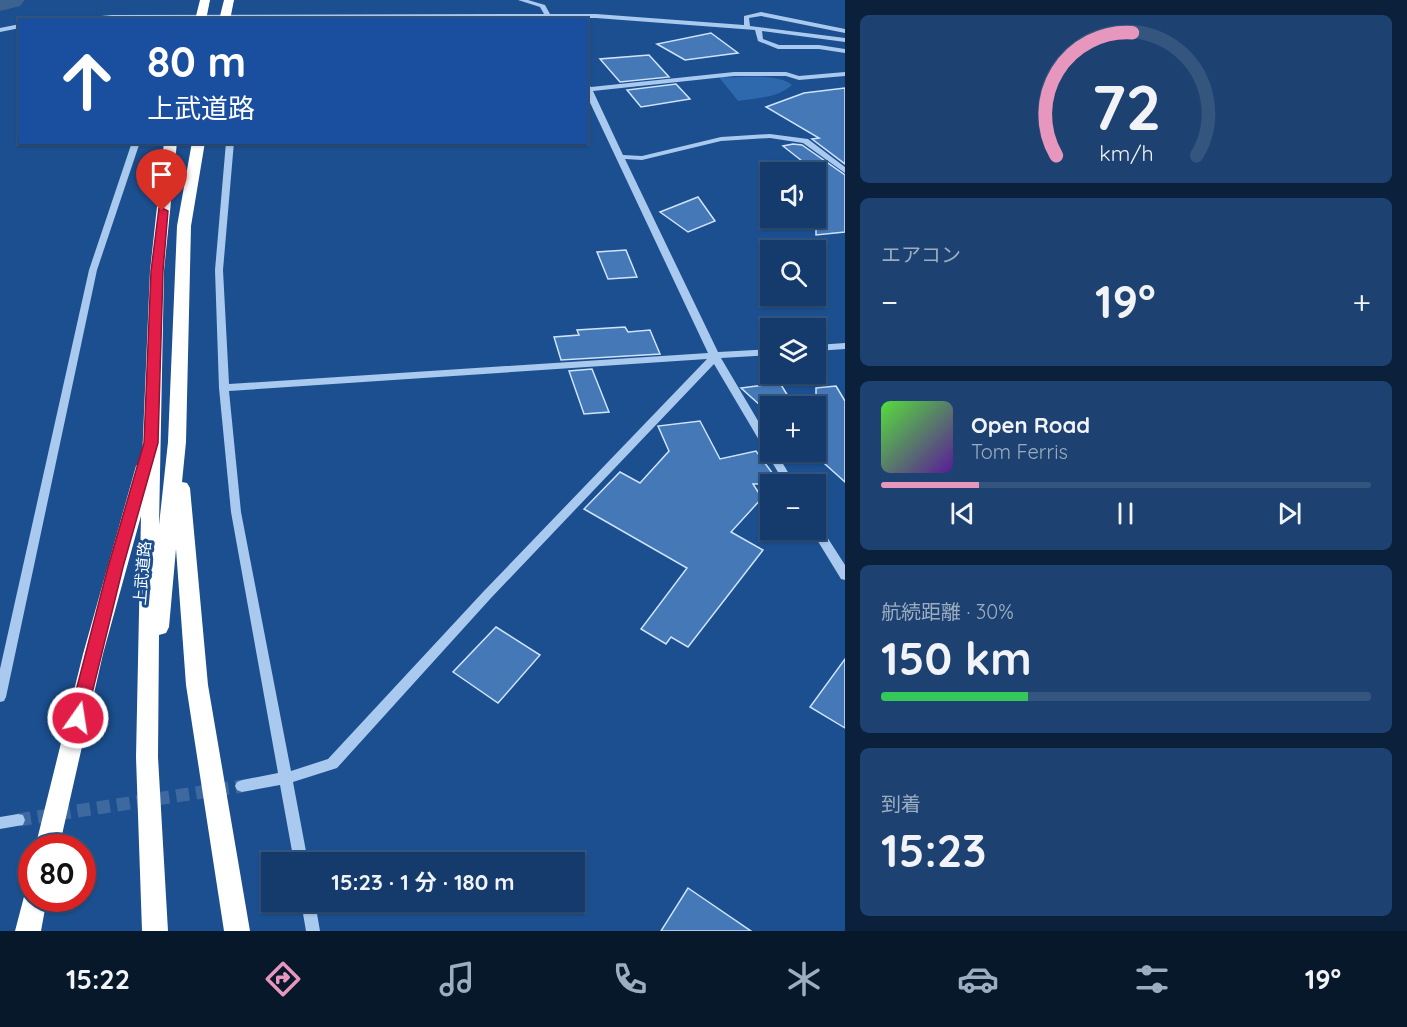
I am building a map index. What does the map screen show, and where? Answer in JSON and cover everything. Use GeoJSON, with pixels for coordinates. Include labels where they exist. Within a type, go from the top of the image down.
{"type":"FeatureCollection","features":[{"type":"Feature","properties":{"kind":"highway"},"geometry":{"type":"LineString","coordinates":[[200,18],[205,0]]}},
{"type":"Feature","properties":{"kind":"highway"},"geometry":{"type":"LineString","coordinates":[[224,18],[229,0]]}},
{"type":"Feature","properties":{"kind":"highway","name":"上武道路"},"geometry":{"type":"LineString","coordinates":[[155,931],[147,757],[151,443],[157,271],[171,144]]}},
{"type":"Feature","properties":{"kind":"highway","name":"上武道路"},"geometry":{"type":"LineString","coordinates":[[147,757],[177,442],[184,226],[199,144]]}},
{"type":"Feature","properties":{"kind":"highway"},"geometry":{"type":"LineString","coordinates":[[177,442],[197,685],[237,931]]}},
{"type":"Feature","properties":{"kind":"highway"},"geometry":{"type":"LineString","coordinates":[[50,834],[93,654],[151,443]]}},
{"type":"Feature","properties":{"kind":"highway"},"geometry":{"type":"LineString","coordinates":[[28,931],[32,912]]}},
{"type":"Feature","properties":{"kind":"street"},"geometry":{"type":"LineString","coordinates":[[521,0],[543,6],[548,17]]}},
{"type":"Feature","properties":{"kind":"street"},"geometry":{"type":"LineString","coordinates":[[747,27],[746,17],[760,14],[844,31]]}},
{"type":"Feature","properties":{"kind":"street"},"geometry":{"type":"LineString","coordinates":[[94,18],[640,18],[758,28],[844,40]]}},
{"type":"Feature","properties":{"kind":"street"},"geometry":{"type":"LineString","coordinates":[[0,30],[18,26]]}},
{"type":"Feature","properties":{"kind":"street"},"geometry":{"type":"LineString","coordinates":[[758,28],[760,40],[770,46],[819,47],[844,51]]}},
{"type":"Feature","properties":{"kind":"street"},"geometry":{"type":"LineString","coordinates":[[588,88],[734,74],[786,74],[799,78],[844,74]]}},
{"type":"Feature","properties":{"kind":"street"},"geometry":{"type":"LineString","coordinates":[[588,90],[716,357],[784,474]]}},
{"type":"Feature","properties":{"kind":"street"},"geometry":{"type":"LineString","coordinates":[[622,157],[642,158],[736,136],[770,136],[805,141],[844,171]]}},
{"type":"Feature","properties":{"kind":"street"},"geometry":{"type":"LineString","coordinates":[[0,697],[93,270],[135,144]]}},
{"type":"Feature","properties":{"kind":"street"},"geometry":{"type":"LineString","coordinates":[[230,144],[219,270],[224,388],[236,512],[299,852]]}},
{"type":"Feature","properties":{"kind":"street"},"geometry":{"type":"LineString","coordinates":[[826,347],[844,346]]}},
{"type":"Feature","properties":{"kind":"street"},"geometry":{"type":"LineString","coordinates":[[224,388],[760,353]]}},
{"type":"Feature","properties":{"kind":"street"},"geometry":{"type":"LineString","coordinates":[[242,786],[286,778],[332,764],[487,595],[716,357]]}},
{"type":"Feature","properties":{"kind":"street"},"geometry":{"type":"LineString","coordinates":[[823,540],[844,576]]}},
{"type":"Feature","properties":{"kind":"street"},"geometry":{"type":"LineString","coordinates":[[0,823],[18,820]]}},
{"type":"Feature","properties":{"kind":"street"},"geometry":{"type":"LineString","coordinates":[[310,912],[313,931]]}},
{"type":"Feature","properties":{"kind":"shaded area"},"geometry":{"type":"Polygon","coordinates":[[[719,77],[768,77],[786,81],[792,85],[774,95],[738,101],[719,77]]]}},
{"type":"Feature","properties":{"kind":"building"},"geometry":{"type":"Polygon","coordinates":[[[711,33],[738,53],[685,60],[657,44],[711,33]]]}},
{"type":"Feature","properties":{"kind":"building"},"geometry":{"type":"Polygon","coordinates":[[[649,55],[669,77],[620,82],[600,59],[649,55]]]}},
{"type":"Feature","properties":{"kind":"building"},"geometry":{"type":"Polygon","coordinates":[[[676,84],[690,99],[641,107],[627,90],[676,84]]]}},
{"type":"Feature","properties":{"kind":"building"},"geometry":{"type":"Polygon","coordinates":[[[845,88],[845,164],[812,139],[819,138],[766,107],[804,93],[845,88]]]}},
{"type":"Feature","properties":{"kind":"building"},"geometry":{"type":"Polygon","coordinates":[[[802,145],[845,175],[845,232],[816,235],[816,228],[826,228],[826,162],[803,162],[783,146],[802,145]]]}},
{"type":"Feature","properties":{"kind":"building"},"geometry":{"type":"Polygon","coordinates":[[[698,197],[715,221],[688,232],[660,212],[698,197]]]}},
{"type":"Feature","properties":{"kind":"building"},"geometry":{"type":"Polygon","coordinates":[[[626,250],[637,277],[608,279],[597,252],[626,250]]]}},
{"type":"Feature","properties":{"kind":"building"},"geometry":{"type":"Polygon","coordinates":[[[625,327],[628,332],[650,330],[660,354],[561,360],[554,337],[579,335],[577,330],[625,327]]]}},
{"type":"Feature","properties":{"kind":"building"},"geometry":{"type":"Polygon","coordinates":[[[592,369],[609,412],[584,414],[569,371],[592,369]]]}},
{"type":"Feature","properties":{"kind":"building"},"geometry":{"type":"Polygon","coordinates":[[[781,384],[788,396],[760,396],[760,405],[741,388],[781,384]]]}},
{"type":"Feature","properties":{"kind":"building"},"geometry":{"type":"Polygon","coordinates":[[[836,386],[845,401],[845,482],[823,462],[826,462],[826,396],[816,396],[816,388],[836,386]]]}},
{"type":"Feature","properties":{"kind":"building"},"geometry":{"type":"Polygon","coordinates":[[[700,421],[720,459],[756,451],[760,456],[760,462],[764,462],[773,474],[760,474],[760,484],[753,484],[760,495],[760,500],[731,532],[763,550],[688,647],[671,637],[666,644],[641,629],[687,568],[584,509],[620,472],[640,483],[669,451],[658,426],[700,421]]]}},
{"type":"Feature","properties":{"kind":"building"},"geometry":{"type":"Polygon","coordinates":[[[496,627],[540,655],[498,703],[453,672],[496,627]]]}},
{"type":"Feature","properties":{"kind":"building"},"geometry":{"type":"Polygon","coordinates":[[[845,659],[845,728],[810,707],[845,659]]]}},
{"type":"Feature","properties":{"kind":"building"},"geometry":{"type":"Polygon","coordinates":[[[688,888],[751,931],[661,931],[688,888]]]}},
{"type":"Feature","properties":{"kind":"waterway"},"geometry":{"type":"LineString","coordinates":[[0,2],[10,0]]}},
{"type":"Feature","properties":{"kind":"tunnel"},"geometry":{"type":"LineString","coordinates":[[18,820],[242,786]]}},
{"type":"Feature","properties":{"kind":"route"},"geometry":{"type":"LineString","coordinates":[[78,718],[116,567],[151,443],[157,271],[162,211]]}}]}
